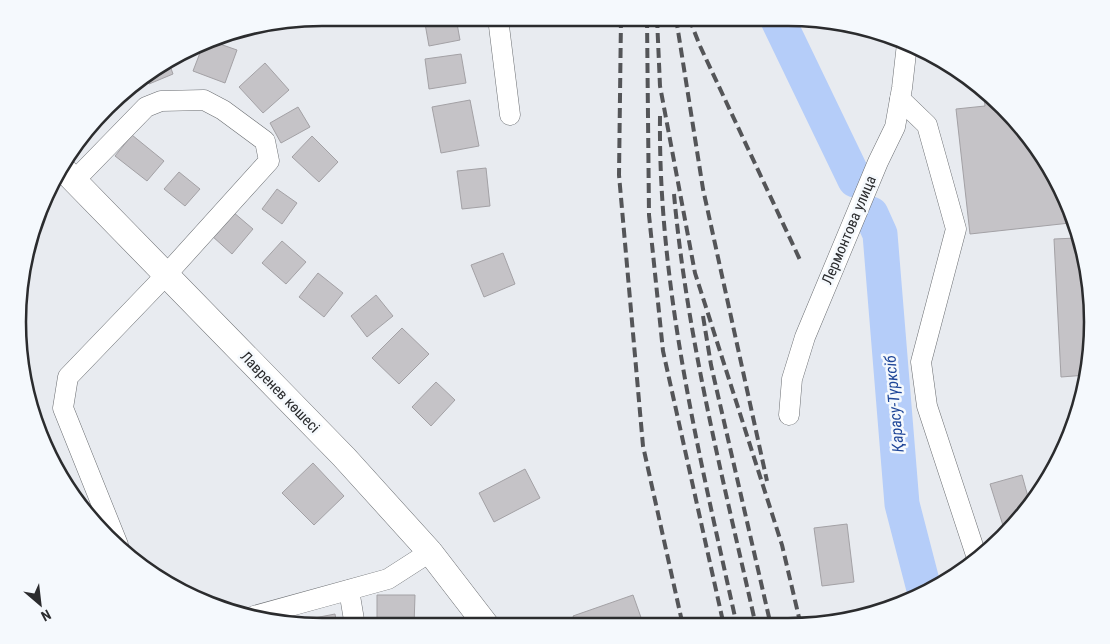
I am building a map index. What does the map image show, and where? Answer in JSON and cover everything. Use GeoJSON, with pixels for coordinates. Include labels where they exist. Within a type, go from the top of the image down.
{"type":"FeatureCollection","features":[{"type":"Feature","properties":{"kind":"main road","name":"Лавренев көшесі"},"geometry":{"type":"LineString","coordinates":[[68,175],[344,457],[430,552],[481,618]]}},
{"type":"Feature","properties":{"kind":"street"},"geometry":{"type":"LineString","coordinates":[[499,26],[510,115]]}},
{"type":"Feature","properties":{"kind":"street","name":"Лермонтова улица"},"geometry":{"type":"LineString","coordinates":[[789,415],[792,379],[805,337],[874,170],[895,127],[906,51]]}},
{"type":"Feature","properties":{"kind":"street"},"geometry":{"type":"LineString","coordinates":[[900,98],[927,125],[956,229],[922,362],[927,406],[975,551]]}},
{"type":"Feature","properties":{"kind":"street"},"geometry":{"type":"LineString","coordinates":[[68,175],[146,107],[161,100],[204,100],[223,110],[265,141],[269,161],[166,275],[68,377],[63,408],[112,530]]}},
{"type":"Feature","properties":{"kind":"street"},"geometry":{"type":"LineString","coordinates":[[267,612],[388,579],[430,552]]}},
{"type":"Feature","properties":{"kind":"street"},"geometry":{"type":"LineString","coordinates":[[349,590],[354,618]]}},
{"type":"Feature","properties":{"kind":"building"},"geometry":{"type":"Polygon","coordinates":[[[425,26],[457,26],[460,40],[429,46],[425,26]]]}},
{"type":"Feature","properties":{"kind":"building"},"geometry":{"type":"Polygon","coordinates":[[[221,44],[237,50],[225,83],[193,71],[200,53],[221,44]]]}},
{"type":"Feature","properties":{"kind":"building"},"geometry":{"type":"Polygon","coordinates":[[[461,54],[466,83],[429,89],[425,59],[461,54]]]}},
{"type":"Feature","properties":{"kind":"building"},"geometry":{"type":"Polygon","coordinates":[[[265,63],[289,90],[263,113],[239,87],[265,63]]]}},
{"type":"Feature","properties":{"kind":"building"},"geometry":{"type":"Polygon","coordinates":[[[171,68],[173,74],[148,83],[171,68]]]}},
{"type":"Feature","properties":{"kind":"building"},"geometry":{"type":"Polygon","coordinates":[[[470,100],[479,146],[441,153],[432,107],[470,100]]]}},
{"type":"Feature","properties":{"kind":"building"},"geometry":{"type":"Polygon","coordinates":[[[985,101],[1023,142],[1044,174],[1067,223],[970,234],[956,109],[985,106],[985,101]]]}},
{"type":"Feature","properties":{"kind":"building"},"geometry":{"type":"Polygon","coordinates":[[[298,107],[310,127],[281,143],[270,123],[298,107]]]}},
{"type":"Feature","properties":{"kind":"building"},"geometry":{"type":"Polygon","coordinates":[[[132,135],[164,161],[147,181],[115,156],[132,135]]]}},
{"type":"Feature","properties":{"kind":"building"},"geometry":{"type":"Polygon","coordinates":[[[312,136],[338,162],[319,182],[292,157],[312,136]]]}},
{"type":"Feature","properties":{"kind":"building"},"geometry":{"type":"Polygon","coordinates":[[[486,168],[490,206],[462,209],[457,171],[486,168]]]}},
{"type":"Feature","properties":{"kind":"building"},"geometry":{"type":"Polygon","coordinates":[[[179,172],[200,189],[185,206],[164,189],[179,172]]]}},
{"type":"Feature","properties":{"kind":"building"},"geometry":{"type":"Polygon","coordinates":[[[277,189],[297,203],[282,224],[262,209],[277,189]]]}},
{"type":"Feature","properties":{"kind":"building"},"geometry":{"type":"Polygon","coordinates":[[[233,212],[253,229],[232,254],[212,236],[233,212]]]}},
{"type":"Feature","properties":{"kind":"building"},"geometry":{"type":"Polygon","coordinates":[[[1072,238],[1078,264],[1084,322],[1079,376],[1061,377],[1054,239],[1072,238]]]}},
{"type":"Feature","properties":{"kind":"building"},"geometry":{"type":"Polygon","coordinates":[[[282,241],[306,262],[286,284],[262,263],[282,241]]]}},
{"type":"Feature","properties":{"kind":"building"},"geometry":{"type":"Polygon","coordinates":[[[503,253],[515,284],[484,297],[471,265],[503,253]]]}},
{"type":"Feature","properties":{"kind":"building"},"geometry":{"type":"Polygon","coordinates":[[[318,273],[343,293],[324,317],[299,297],[318,273]]]}},
{"type":"Feature","properties":{"kind":"building"},"geometry":{"type":"Polygon","coordinates":[[[376,295],[393,316],[367,337],[351,316],[376,295]]]}},
{"type":"Feature","properties":{"kind":"building"},"geometry":{"type":"Polygon","coordinates":[[[402,328],[429,354],[399,384],[372,358],[402,328]]]}},
{"type":"Feature","properties":{"kind":"building"},"geometry":{"type":"Polygon","coordinates":[[[436,382],[455,400],[431,426],[412,407],[436,382]]]}},
{"type":"Feature","properties":{"kind":"building"},"geometry":{"type":"Polygon","coordinates":[[[313,463],[344,496],[314,525],[282,493],[313,463]]]}},
{"type":"Feature","properties":{"kind":"building"},"geometry":{"type":"Polygon","coordinates":[[[525,469],[540,498],[494,522],[479,493],[525,469]]]}},
{"type":"Feature","properties":{"kind":"building"},"geometry":{"type":"Polygon","coordinates":[[[1022,475],[1028,495],[1003,525],[990,484],[1022,475]]]}},
{"type":"Feature","properties":{"kind":"building"},"geometry":{"type":"Polygon","coordinates":[[[847,524],[854,582],[822,586],[814,528],[847,524]]]}},
{"type":"Feature","properties":{"kind":"building"},"geometry":{"type":"Polygon","coordinates":[[[377,595],[415,595],[414,618],[377,618],[377,595]]]}},
{"type":"Feature","properties":{"kind":"building"},"geometry":{"type":"Polygon","coordinates":[[[633,595],[641,618],[574,618],[573,616],[633,595]]]}},
{"type":"Feature","properties":{"kind":"building"},"geometry":{"type":"Polygon","coordinates":[[[335,614],[336,618],[322,618],[316,618],[335,614]]]}},
{"type":"Feature","properties":{"kind":"waterway","name":"Қарасу-Түрксіб"},"geometry":{"type":"LineString","coordinates":[[781,26],[855,180]]}},
{"type":"Feature","properties":{"kind":"waterway","name":"Қарасу-Түрксіб"},"geometry":{"type":"LineString","coordinates":[[871,214],[880,234],[902,504],[923,585]]}},
{"type":"Feature","properties":{"kind":"railway"},"geometry":{"type":"LineString","coordinates":[[621,26],[619,175],[643,446],[681,618]]}},
{"type":"Feature","properties":{"kind":"railway"},"geometry":{"type":"LineString","coordinates":[[647,26],[649,215],[663,351],[722,618]]}},
{"type":"Feature","properties":{"kind":"railway"},"geometry":{"type":"LineString","coordinates":[[657,26],[660,86],[695,273],[782,545],[799,617]]}},
{"type":"Feature","properties":{"kind":"railway"},"geometry":{"type":"LineString","coordinates":[[677,26],[703,189],[767,481]]}},
{"type":"Feature","properties":{"kind":"railway"},"geometry":{"type":"LineString","coordinates":[[692,26],[801,262]]}},
{"type":"Feature","properties":{"kind":"railway"},"geometry":{"type":"LineString","coordinates":[[660,116],[661,180],[666,245],[674,309],[696,436],[735,618]]}},
{"type":"Feature","properties":{"kind":"railway"},"geometry":{"type":"LineString","coordinates":[[674,194],[680,248],[697,357],[719,465],[754,618]]}},
{"type":"Feature","properties":{"kind":"railway"},"geometry":{"type":"LineString","coordinates":[[703,316],[711,365],[769,618]]}}]}
